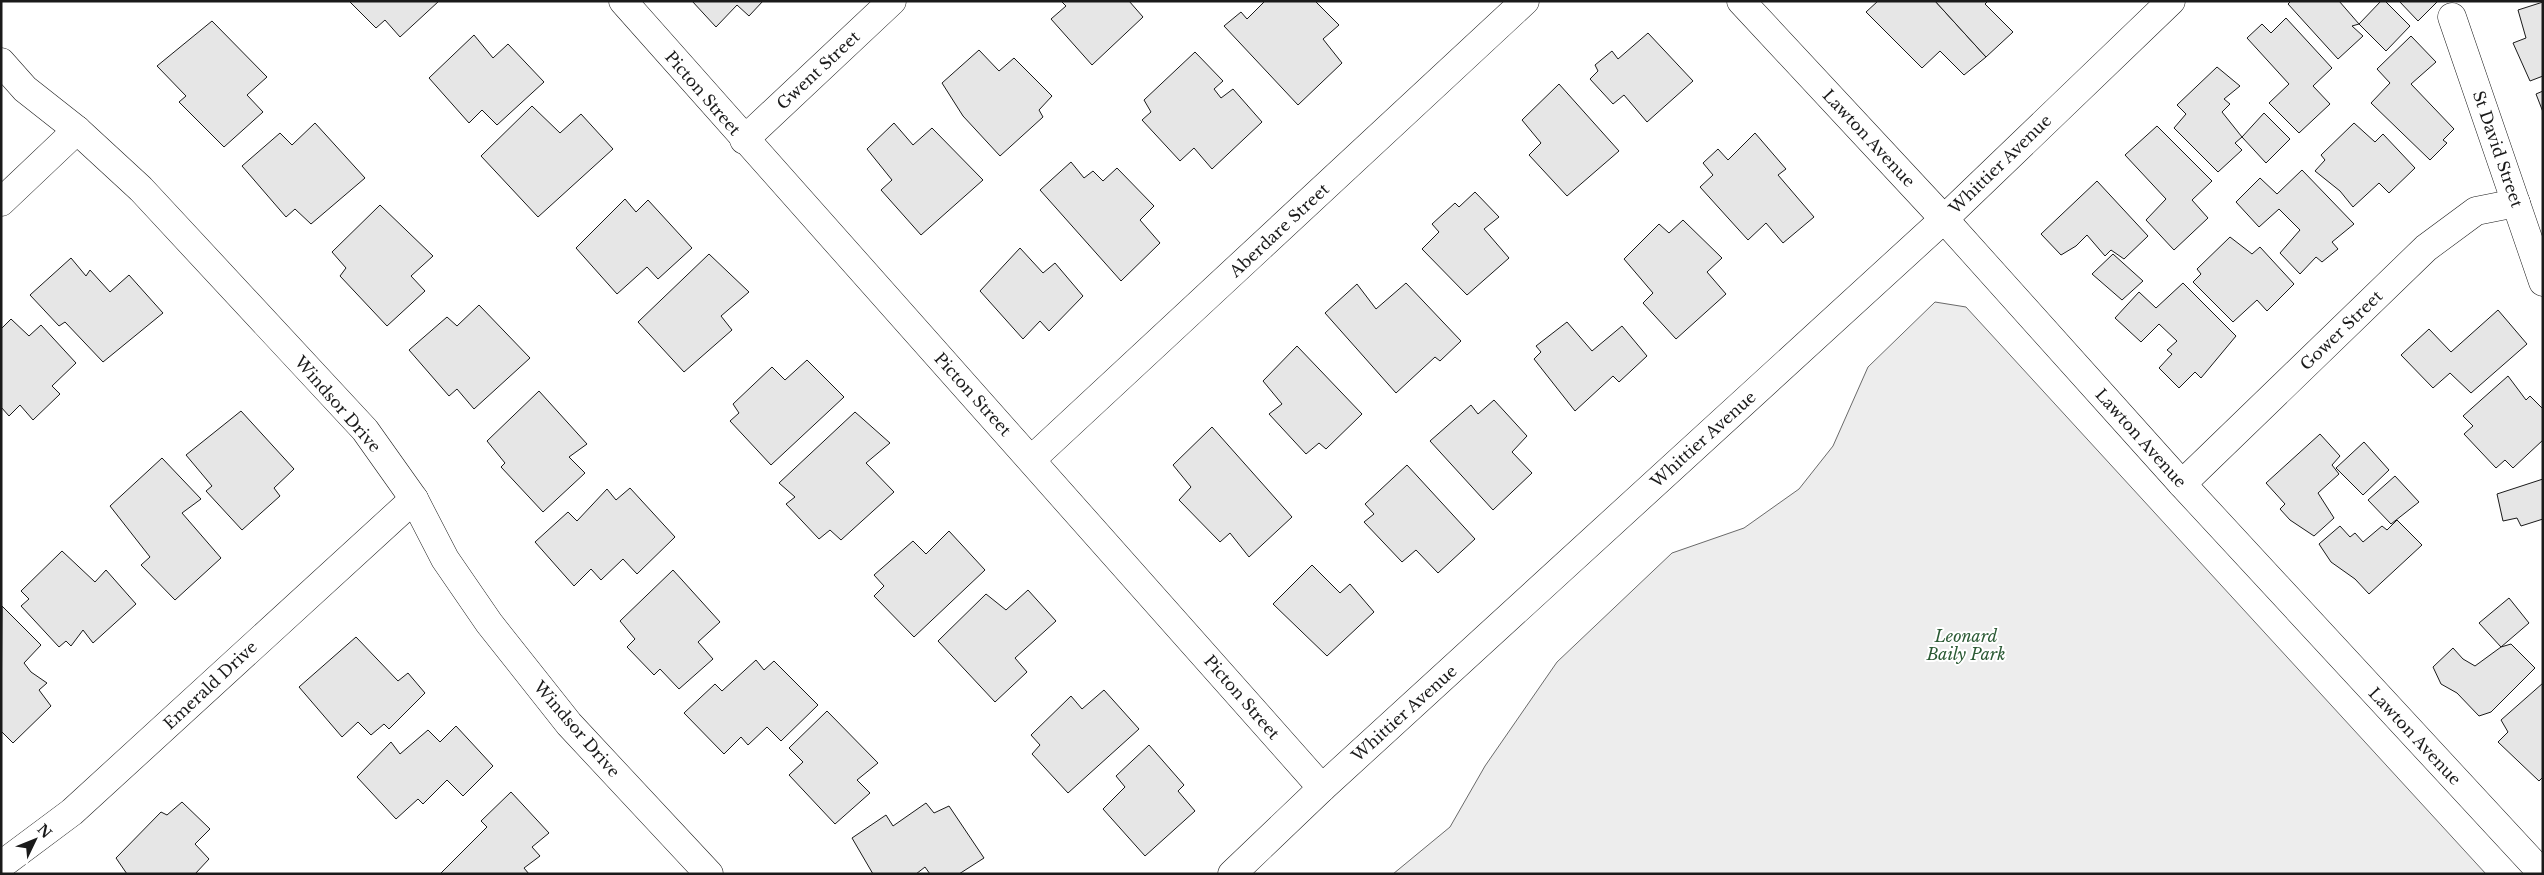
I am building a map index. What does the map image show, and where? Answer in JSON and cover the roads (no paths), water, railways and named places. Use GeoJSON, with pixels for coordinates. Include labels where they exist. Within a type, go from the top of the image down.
{"type":"FeatureCollection","features":[{"type":"Feature","properties":{"kind":"street","name":"Picton Street"},"geometry":{"type":"LineString","coordinates":[[623,1],[744,140],[1032,460],[1322,788]]}},
{"type":"Feature","properties":{"kind":"street","name":"Gwent Street"},"geometry":{"type":"LineString","coordinates":[[744,140],[892,1]]}},
{"type":"Feature","properties":{"kind":"street","name":"Aberdare Street"},"geometry":{"type":"LineString","coordinates":[[1032,460],[1525,1]]}},
{"type":"Feature","properties":{"kind":"street","name":"Lawton Avenue"},"geometry":{"type":"LineString","coordinates":[[1741,1],[1944,219],[2182,484],[2543,874]]}},
{"type":"Feature","properties":{"kind":"street","name":"Whittier Avenue"},"geometry":{"type":"LineString","coordinates":[[1240,871],[1322,788],[1944,219],[2171,1]]}},
{"type":"Feature","properties":{"kind":"street","name":"St David Street"},"geometry":{"type":"LineString","coordinates":[[2452,17],[2543,282]]}},
{"type":"Feature","properties":{"kind":"street","name":"Windsor Drive"},"geometry":{"type":"LineString","coordinates":[[1,62],[25,89],[77,130],[141,190],[365,430],[414,499],[444,559],[489,623],[569,724],[709,874]]}},
{"type":"Feature","properties":{"kind":"street"},"geometry":{"type":"LineString","coordinates":[[1,202],[77,130]]}},
{"type":"Feature","properties":{"kind":"street","name":"Gower Street"},"geometry":{"type":"LineString","coordinates":[[2182,484],[2426,248],[2476,211],[2516,203]]}},
{"type":"Feature","properties":{"kind":"street","name":"Emerald Drive"},"geometry":{"type":"LineString","coordinates":[[1,865],[72,812],[414,499]]}},
{"type":"Feature","properties":{"kind":"street"},"geometry":{"type":"LineString","coordinates":[[1,871],[4,874]]}},
{"type":"Feature","properties":{"kind":"park label","name":"Leonard Baily Park"},"geometry":{"type":"Point","coordinates":[1966,645]}}]}
